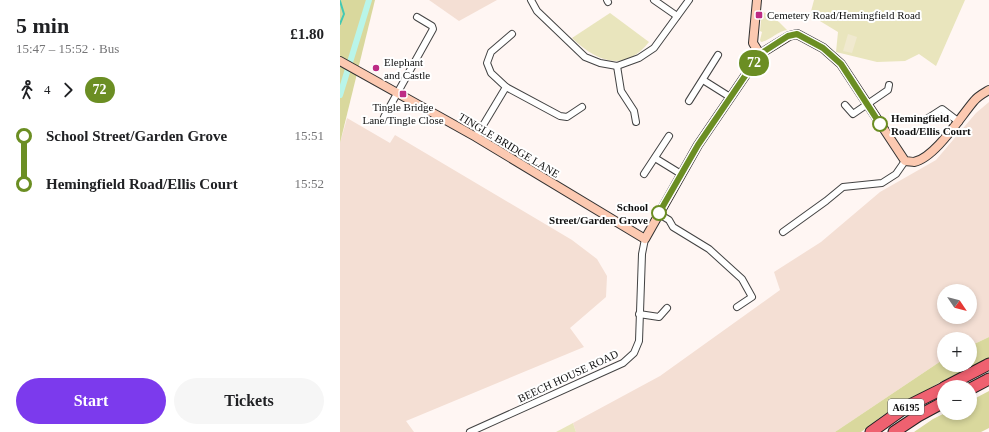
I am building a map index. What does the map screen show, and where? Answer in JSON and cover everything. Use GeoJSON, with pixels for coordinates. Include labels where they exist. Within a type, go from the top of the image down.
{"type":"FeatureCollection","features":[{"type":"Feature","properties":{"kind":"highway","name":"A6195"},"geometry":{"type":"LineString","coordinates":[[958,380],[989,364]]}},
{"type":"Feature","properties":{"kind":"highway"},"geometry":{"type":"LineString","coordinates":[[977,385],[989,378]]}},
{"type":"Feature","properties":{"kind":"highway","name":"A6195"},"geometry":{"type":"LineString","coordinates":[[871,432],[906,407],[937,391]]}},
{"type":"Feature","properties":{"kind":"highway","name":"A6195"},"geometry":{"type":"LineString","coordinates":[[894,432],[937,406]]}},
{"type":"Feature","properties":{"kind":"street"},"geometry":{"type":"LineString","coordinates":[[531,0],[537,10],[585,57],[600,63],[617,66],[640,58],[654,48],[689,0]]}},
{"type":"Feature","properties":{"kind":"street"},"geometry":{"type":"LineString","coordinates":[[654,0],[677,16]]}},
{"type":"Feature","properties":{"kind":"street"},"geometry":{"type":"LineString","coordinates":[[757,0],[753,43],[760,54]]}},
{"type":"Feature","properties":{"kind":"street"},"geometry":{"type":"LineString","coordinates":[[384,116],[433,29],[432,26],[417,17]]}},
{"type":"Feature","properties":{"kind":"street"},"geometry":{"type":"LineString","coordinates":[[512,34],[491,52],[487,63],[491,72],[506,87],[560,116],[567,117],[582,107]]}},
{"type":"Feature","properties":{"kind":"street"},"geometry":{"type":"LineString","coordinates":[[645,239],[681,174],[730,97],[760,54],[788,36],[797,34],[823,48],[841,64],[905,161],[913,162],[921,160],[932,152],[959,122],[975,100],[989,90]]}},
{"type":"Feature","properties":{"kind":"street"},"geometry":{"type":"LineString","coordinates":[[689,101],[718,55]]}},
{"type":"Feature","properties":{"kind":"street","name":"TINGLE BRIDGE LANE"},"geometry":{"type":"LineString","coordinates":[[342,62],[476,137],[645,239]]}},
{"type":"Feature","properties":{"kind":"street"},"geometry":{"type":"LineString","coordinates":[[617,66],[621,91],[634,111],[636,122]]}},
{"type":"Feature","properties":{"kind":"street"},"geometry":{"type":"LineString","coordinates":[[703,80],[730,97]]}},
{"type":"Feature","properties":{"kind":"street"},"geometry":{"type":"LineString","coordinates":[[845,105],[853,114],[888,90],[889,85]]}},
{"type":"Feature","properties":{"kind":"street"},"geometry":{"type":"LineString","coordinates":[[476,137],[506,87]]}},
{"type":"Feature","properties":{"kind":"street"},"geometry":{"type":"LineString","coordinates":[[925,120],[942,109],[959,122]]}},
{"type":"Feature","properties":{"kind":"street"},"geometry":{"type":"LineString","coordinates":[[644,174],[668,136]]}},
{"type":"Feature","properties":{"kind":"street"},"geometry":{"type":"LineString","coordinates":[[655,158],[681,174]]}},
{"type":"Feature","properties":{"kind":"street"},"geometry":{"type":"LineString","coordinates":[[783,232],[826,201],[843,186],[882,183],[896,174],[905,161]]}},
{"type":"Feature","properties":{"kind":"street"},"geometry":{"type":"LineString","coordinates":[[659,214],[669,220],[673,227],[710,249],[742,280],[752,297],[737,307]]}},
{"type":"Feature","properties":{"kind":"street","name":"BEECH HOUSE ROAD"},"geometry":{"type":"LineString","coordinates":[[470,432],[623,363],[634,353],[639,341],[642,254],[645,239]]}},
{"type":"Feature","properties":{"kind":"street"},"geometry":{"type":"LineString","coordinates":[[639,314],[659,317],[667,308]]}},
{"type":"Feature","properties":{"kind":"shaded area"},"geometry":{"type":"Polygon","coordinates":[[[340,0],[375,0],[340,143],[340,0]]]}},
{"type":"Feature","properties":{"kind":"shaded area"},"geometry":{"type":"Polygon","coordinates":[[[429,0],[497,0],[459,21],[429,0]]]}},
{"type":"Feature","properties":{"kind":"shaded area"},"geometry":{"type":"Polygon","coordinates":[[[814,0],[965,0],[936,66],[919,54],[905,61],[877,62],[836,52],[838,32],[810,15],[814,0]]]}},
{"type":"Feature","properties":{"kind":"shaded area"},"geometry":{"type":"Polygon","coordinates":[[[762,11],[779,22],[787,30],[761,42],[762,32],[760,31],[762,11]]]}},
{"type":"Feature","properties":{"kind":"shaded area"},"geometry":{"type":"Polygon","coordinates":[[[610,13],[649,42],[640,52],[630,58],[620,61],[610,61],[601,58],[591,53],[572,38],[610,13]]]}},
{"type":"Feature","properties":{"kind":"shaded area"},"geometry":{"type":"Polygon","coordinates":[[[848,34],[857,37],[852,53],[843,51],[848,34]]]}},
{"type":"Feature","properties":{"kind":"shaded area"},"geometry":{"type":"Polygon","coordinates":[[[989,102],[989,337],[977,343],[977,332],[937,332],[937,364],[835,432],[576,432],[573,423],[660,376],[780,290],[774,272],[821,242],[880,192],[936,160],[976,113],[989,102]]]}},
{"type":"Feature","properties":{"kind":"shaded area"},"geometry":{"type":"Polygon","coordinates":[[[347,118],[390,143],[395,135],[572,240],[597,259],[607,276],[606,297],[570,328],[584,347],[406,421],[414,432],[340,432],[340,143],[347,118]]]}},
{"type":"Feature","properties":{"kind":"shaded area"},"geometry":{"type":"Polygon","coordinates":[[[989,337],[989,358],[977,364],[977,343],[989,337]]]}},
{"type":"Feature","properties":{"kind":"shaded area"},"geometry":{"type":"Polygon","coordinates":[[[937,364],[937,372],[961,372],[945,380],[937,380],[937,384],[882,416],[861,432],[835,432],[937,364]]]}},
{"type":"Feature","properties":{"kind":"shaded area"},"geometry":{"type":"Polygon","coordinates":[[[989,391],[989,428],[981,432],[914,432],[937,417],[937,420],[977,420],[977,397],[989,391]]]}},
{"type":"Feature","properties":{"kind":"shaded area"},"geometry":{"type":"Polygon","coordinates":[[[573,423],[576,432],[556,432],[573,423]]]}},
{"type":"Feature","properties":{"kind":"waterway"},"geometry":{"type":"LineString","coordinates":[[340,95],[369,0]]}},
{"type":"Feature","properties":{"kind":"waterway"},"geometry":{"type":"LineString","coordinates":[[340,1],[344,14],[340,24]]}},
{"type":"Feature","properties":{"kind":"bus line","name":"72"},"geometry":{"type":"LineString","coordinates":[[659,213],[698,145],[760,54],[788,36],[797,34],[823,48],[841,64],[880,124]]}},
{"type":"Feature","properties":{"kind":"place","name":"Cemetery Road/Hemingfield Road"},"geometry":{"type":"Point","coordinates":[759,15]}},
{"type":"Feature","properties":{"kind":"place","name":"Elephant and Castle"},"geometry":{"type":"Point","coordinates":[376,68]}},
{"type":"Feature","properties":{"kind":"place","name":"Tingle Bridge Lane/Tingle Close"},"geometry":{"type":"Point","coordinates":[403,94]}},
{"type":"Feature","properties":{"kind":"place","name":"Hemingfield Road/Ellis Court"},"geometry":{"type":"Point","coordinates":[880,124]}},
{"type":"Feature","properties":{"kind":"place","name":"School Street/Garden Grove"},"geometry":{"type":"Point","coordinates":[659,213]}}]}
